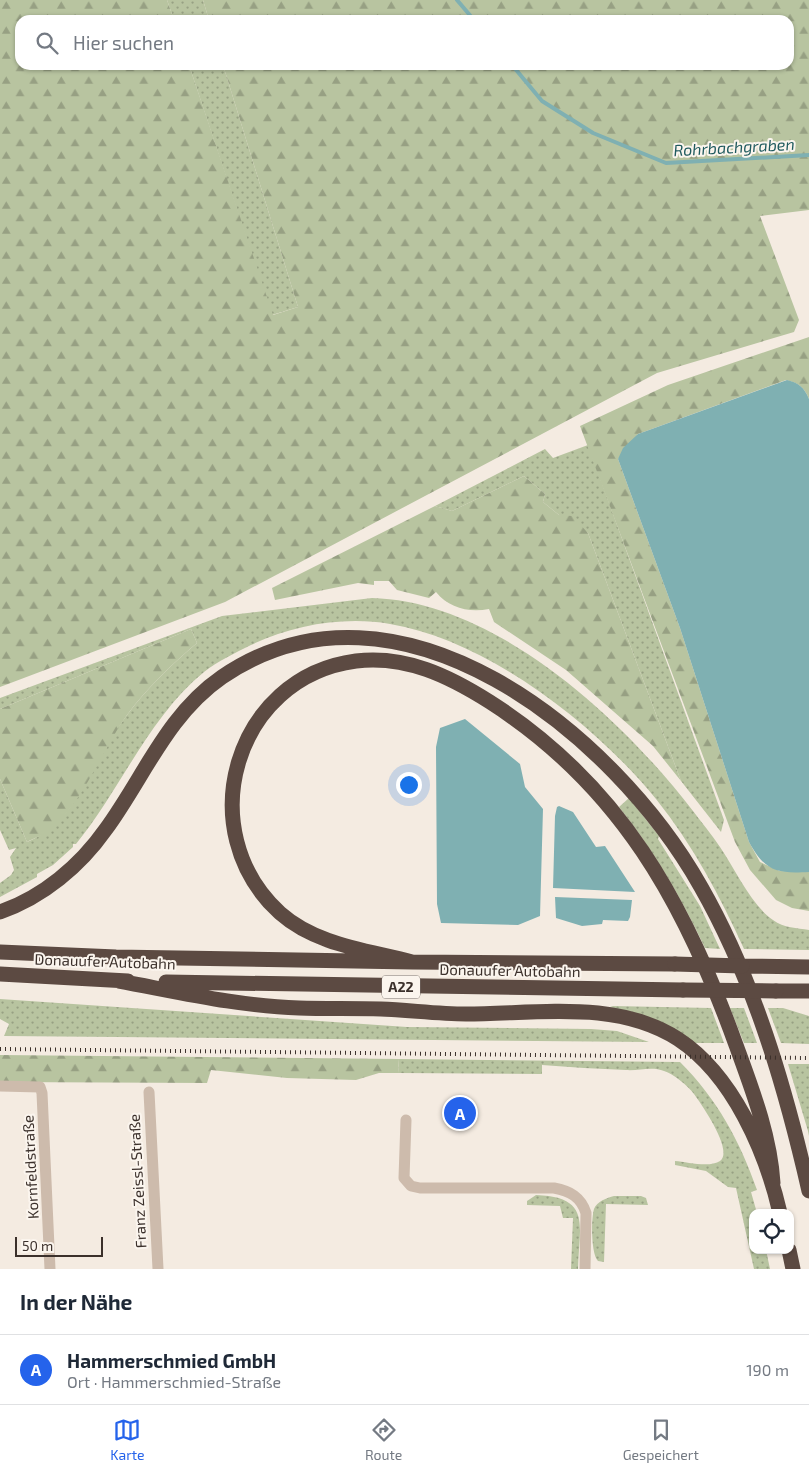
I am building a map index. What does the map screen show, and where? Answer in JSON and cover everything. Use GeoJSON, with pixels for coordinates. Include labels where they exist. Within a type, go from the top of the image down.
{"type":"FeatureCollection","features":[{"type":"Feature","properties":{"kind":"highway"},"geometry":{"type":"LineString","coordinates":[[0,912],[41,892],[81,859],[106,829],[172,726],[197,698],[234,669],[282,647],[327,637],[370,637],[414,645],[449,658],[482,674],[545,713],[607,765],[657,821],[697,880],[728,942],[763,1027],[792,1121],[809,1191]]}},
{"type":"Feature","properties":{"kind":"highway"},"geometry":{"type":"LineString","coordinates":[[412,962],[334,943],[313,935],[291,922],[269,902],[253,881],[236,839],[232,818],[234,775],[240,756],[254,726],[273,703],[295,684],[320,672],[347,663],[389,660],[414,665],[445,677],[479,695],[551,748],[614,811],[641,847],[666,887],[713,985],[768,1140],[773,1183],[779,1209]]}},
{"type":"Feature","properties":{"kind":"highway","name":"Donauufer Autobahn"},"geometry":{"type":"LineString","coordinates":[[0,952],[116,957],[809,966]]}},
{"type":"Feature","properties":{"kind":"highway","name":"Donauufer Autobahn"},"geometry":{"type":"LineString","coordinates":[[0,974],[119,981],[809,991]]}},
{"type":"Feature","properties":{"kind":"highway"},"geometry":{"type":"LineString","coordinates":[[119,981],[244,1004],[281,1007],[379,1009],[464,1014],[570,1012],[600,1013],[633,1018],[678,1039],[699,1056],[726,1090],[752,1130],[773,1183]]}},
{"type":"Feature","properties":{"kind":"highway"},"geometry":{"type":"LineString","coordinates":[[790,1254],[793,1269]]}},
{"type":"Feature","properties":{"kind":"street","name":"Kornfeldstraße"},"geometry":{"type":"LineString","coordinates":[[0,1086],[40,1087],[42,1093],[50,1269]]}},
{"type":"Feature","properties":{"kind":"street","name":"Franz Zeissl-Straße"},"geometry":{"type":"LineString","coordinates":[[149,1092],[158,1269]]}},
{"type":"Feature","properties":{"kind":"street"},"geometry":{"type":"LineString","coordinates":[[406,1120],[404,1178],[411,1186],[420,1188],[554,1188],[564,1190],[575,1196],[584,1206],[586,1213],[585,1269]]}},
{"type":"Feature","properties":{"kind":"green space"},"geometry":{"type":"Polygon","coordinates":[[[0,0],[167,0],[172,15],[15,15],[15,70],[191,70],[273,315],[298,307],[225,70],[794,70],[794,15],[208,15],[203,0],[809,0],[809,210],[760,216],[799,320],[794,332],[657,373],[225,602],[0,687],[0,0]]]}},
{"type":"Feature","properties":{"kind":"green space"},"geometry":{"type":"Polygon","coordinates":[[[167,0],[203,0],[208,15],[172,15],[167,0]]]}},
{"type":"Feature","properties":{"kind":"green space"},"geometry":{"type":"Polygon","coordinates":[[[191,70],[225,70],[298,307],[272,315],[191,70]]]}},
{"type":"Feature","properties":{"kind":"green space"},"geometry":{"type":"Polygon","coordinates":[[[809,337],[809,399],[801,386],[786,380],[638,434],[618,459],[680,628],[749,842],[760,862],[780,871],[809,872],[809,911],[792,908],[776,900],[750,870],[735,842],[580,426],[668,385],[809,337]]]}},
{"type":"Feature","properties":{"kind":"green space"},"geometry":{"type":"Polygon","coordinates":[[[588,445],[724,820],[721,832],[681,781],[588,533],[559,515],[543,502],[545,494],[524,476],[452,511],[435,506],[545,449],[553,458],[588,445]]]}},
{"type":"Feature","properties":{"kind":"green space"},"geometry":{"type":"Polygon","coordinates":[[[524,476],[545,494],[543,502],[559,515],[572,516],[588,533],[681,781],[653,746],[566,670],[494,622],[489,609],[467,610],[447,602],[436,592],[429,598],[397,590],[389,581],[374,581],[374,585],[358,583],[275,600],[272,588],[435,506],[452,511],[524,476]]]}},
{"type":"Feature","properties":{"kind":"green space"},"geometry":{"type":"Polygon","coordinates":[[[372,598],[418,604],[464,619],[509,642],[552,671],[593,704],[664,775],[714,838],[751,897],[765,914],[782,925],[809,930],[809,950],[744,949],[705,871],[669,816],[631,771],[571,715],[536,689],[501,667],[464,648],[427,633],[373,622],[337,622],[301,627],[251,645],[209,668],[184,690],[151,732],[92,823],[76,844],[73,844],[73,847],[53,865],[37,874],[37,877],[0,897],[0,883],[11,875],[14,870],[10,857],[16,848],[9,850],[0,830],[0,779],[27,842],[41,835],[53,826],[73,804],[106,746],[143,695],[197,643],[191,629],[0,709],[0,698],[222,616],[372,598]]]}},
{"type":"Feature","properties":{"kind":"green space"},"geometry":{"type":"Polygon","coordinates":[[[191,629],[197,643],[160,677],[127,715],[83,790],[62,818],[50,830],[27,842],[0,779],[0,709],[191,629]]]}},
{"type":"Feature","properties":{"kind":"green space"},"geometry":{"type":"Polygon","coordinates":[[[629,798],[659,836],[658,839],[700,906],[720,949],[705,948],[666,875],[644,840],[619,807],[629,798]]]}},
{"type":"Feature","properties":{"kind":"green space"},"geometry":{"type":"Polygon","coordinates":[[[0,999],[407,1027],[591,1029],[617,1031],[649,1042],[4,1036],[9,1024],[0,1019],[0,999]]]}},
{"type":"Feature","properties":{"kind":"green space"},"geometry":{"type":"Polygon","coordinates":[[[610,1007],[711,1008],[724,1043],[694,1043],[627,1011],[610,1007]]]}},
{"type":"Feature","properties":{"kind":"green space"},"geometry":{"type":"Polygon","coordinates":[[[730,1008],[744,1008],[757,1043],[744,1043],[730,1008]]]}},
{"type":"Feature","properties":{"kind":"green space"},"geometry":{"type":"Polygon","coordinates":[[[768,1008],[783,1008],[809,1016],[809,1044],[781,1043],[768,1008]]]}},
{"type":"Feature","properties":{"kind":"green space"},"geometry":{"type":"Polygon","coordinates":[[[0,1055],[399,1059],[398,1073],[379,1073],[356,1080],[287,1078],[211,1070],[207,1083],[0,1082],[0,1055]]]}},
{"type":"Feature","properties":{"kind":"green space"},"geometry":{"type":"Polygon","coordinates":[[[399,1059],[680,1062],[705,1091],[726,1122],[743,1155],[757,1190],[751,1192],[756,1209],[749,1209],[749,1246],[736,1188],[728,1187],[706,1171],[675,1165],[675,1161],[698,1164],[716,1163],[723,1156],[723,1148],[715,1128],[694,1094],[688,1087],[664,1071],[655,1069],[594,1069],[542,1065],[542,1074],[398,1073],[399,1059]]]}},
{"type":"Feature","properties":{"kind":"green space"},"geometry":{"type":"Polygon","coordinates":[[[788,1064],[809,1064],[809,1136],[808,1131],[788,1064]]]}},
{"type":"Feature","properties":{"kind":"green space"},"geometry":{"type":"Polygon","coordinates":[[[536,1195],[554,1197],[566,1201],[574,1208],[580,1227],[578,1269],[571,1269],[573,1218],[563,1218],[560,1206],[527,1205],[527,1201],[536,1195]]]}},
{"type":"Feature","properties":{"kind":"green space"},"geometry":{"type":"Polygon","coordinates":[[[614,1196],[641,1196],[646,1198],[648,1205],[606,1204],[604,1262],[598,1261],[594,1251],[592,1236],[594,1209],[600,1202],[614,1196]]]}},
{"type":"Feature","properties":{"kind":"green space"},"geometry":{"type":"Polygon","coordinates":[[[751,1254],[767,1254],[770,1269],[754,1269],[751,1254]]]}},
{"type":"Feature","properties":{"kind":"water"},"geometry":{"type":"Polygon","coordinates":[[[787,380],[801,386],[809,399],[809,872],[788,872],[773,869],[760,859],[749,842],[680,628],[618,459],[623,448],[638,434],[787,380]]]}},
{"type":"Feature","properties":{"kind":"water"},"geometry":{"type":"Polygon","coordinates":[[[465,719],[520,764],[525,787],[543,809],[540,916],[518,925],[441,923],[437,904],[436,747],[440,728],[465,719]]]}},
{"type":"Feature","properties":{"kind":"water"},"geometry":{"type":"Polygon","coordinates":[[[559,806],[573,812],[596,847],[605,846],[635,892],[553,888],[555,816],[559,806]]]}},
{"type":"Feature","properties":{"kind":"water"},"geometry":{"type":"Polygon","coordinates":[[[555,897],[632,900],[630,917],[628,921],[603,920],[602,924],[582,926],[556,918],[555,897]]]}},
{"type":"Feature","properties":{"kind":"waterway","name":"Rohrbachgraben"},"geometry":{"type":"LineString","coordinates":[[457,0],[470,15]]}},
{"type":"Feature","properties":{"kind":"waterway","name":"Rohrbachgraben"},"geometry":{"type":"LineString","coordinates":[[516,70],[542,101],[593,133],[666,163],[809,155]]}},
{"type":"Feature","properties":{"kind":"railway"},"geometry":{"type":"LineString","coordinates":[[0,1049],[809,1058]]}},
{"type":"Feature","properties":{"kind":"place","name":"Hammerschmied GmbH"},"geometry":{"type":"Point","coordinates":[460,1113]}}]}
